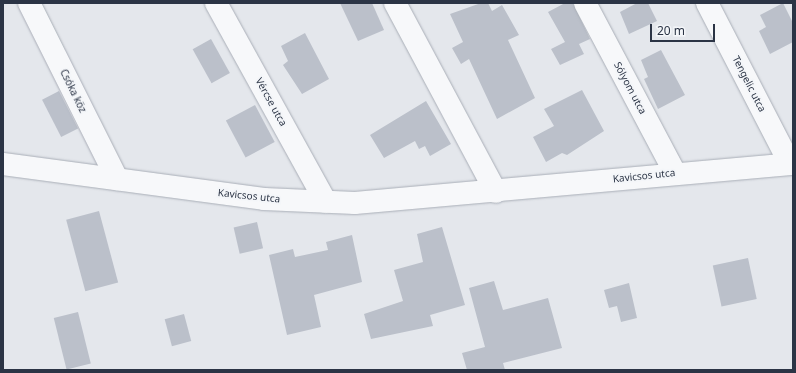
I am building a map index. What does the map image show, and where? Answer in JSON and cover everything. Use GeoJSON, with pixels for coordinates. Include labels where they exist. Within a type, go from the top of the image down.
{"type":"FeatureCollection","features":[{"type":"Feature","properties":{"kind":"street","name":"Csóka köz"},"geometry":{"type":"LineString","coordinates":[[29,3],[117,180]]}},
{"type":"Feature","properties":{"kind":"street","name":"Vércse utca"},"geometry":{"type":"LineString","coordinates":[[216,3],[326,202]]}},
{"type":"Feature","properties":{"kind":"street"},"geometry":{"type":"LineString","coordinates":[[395,3],[496,192]]}},
{"type":"Feature","properties":{"kind":"street","name":"Sólyom utca"},"geometry":{"type":"LineString","coordinates":[[585,3],[675,173]]}},
{"type":"Feature","properties":{"kind":"street","name":"Tengelic utca"},"geometry":{"type":"LineString","coordinates":[[707,3],[792,164]]}},
{"type":"Feature","properties":{"kind":"street","name":"Kavicsos utca"},"geometry":{"type":"LineString","coordinates":[[3,164],[264,199],[355,203],[496,192],[675,173],[792,164]]}},
{"type":"Feature","properties":{"kind":"building"},"geometry":{"type":"Polygon","coordinates":[[[340,3],[372,3],[384,30],[358,41],[340,3]]]}},
{"type":"Feature","properties":{"kind":"building"},"geometry":{"type":"Polygon","coordinates":[[[481,3],[488,3],[492,11],[502,5],[519,35],[508,40],[535,98],[497,119],[469,59],[461,64],[452,48],[463,42],[450,14],[481,3]]]}},
{"type":"Feature","properties":{"kind":"building"},"geometry":{"type":"Polygon","coordinates":[[[565,3],[573,3],[590,39],[579,44],[584,54],[560,65],[551,49],[565,42],[548,12],[565,3]]]}},
{"type":"Feature","properties":{"kind":"building"},"geometry":{"type":"Polygon","coordinates":[[[637,3],[648,3],[657,21],[629,34],[620,12],[637,3]]]}},
{"type":"Feature","properties":{"kind":"building"},"geometry":{"type":"Polygon","coordinates":[[[783,3],[793,23],[793,42],[770,54],[759,31],[766,27],[760,15],[783,3]]]}},
{"type":"Feature","properties":{"kind":"building"},"geometry":{"type":"Polygon","coordinates":[[[305,33],[329,79],[302,94],[283,65],[288,61],[281,46],[305,33]]]}},
{"type":"Feature","properties":{"kind":"building"},"geometry":{"type":"Polygon","coordinates":[[[211,39],[230,73],[212,83],[193,49],[211,39]]]}},
{"type":"Feature","properties":{"kind":"building"},"geometry":{"type":"Polygon","coordinates":[[[661,50],[685,95],[658,109],[644,79],[648,77],[641,60],[661,50]]]}},
{"type":"Feature","properties":{"kind":"building"},"geometry":{"type":"Polygon","coordinates":[[[582,90],[604,131],[567,155],[562,153],[546,162],[533,137],[554,126],[544,109],[582,90]]]}},
{"type":"Feature","properties":{"kind":"building"},"geometry":{"type":"Polygon","coordinates":[[[59,91],[78,128],[61,137],[42,100],[59,91]]]}},
{"type":"Feature","properties":{"kind":"building"},"geometry":{"type":"Polygon","coordinates":[[[426,101],[451,144],[430,156],[425,146],[419,149],[415,141],[384,158],[370,135],[426,101]]]}},
{"type":"Feature","properties":{"kind":"building"},"geometry":{"type":"Polygon","coordinates":[[[255,105],[275,142],[246,158],[226,120],[255,105]]]}},
{"type":"Feature","properties":{"kind":"building"},"geometry":{"type":"Polygon","coordinates":[[[99,211],[118,282],[85,291],[66,220],[99,211]]]}},
{"type":"Feature","properties":{"kind":"building"},"geometry":{"type":"Polygon","coordinates":[[[257,222],[263,248],[240,254],[234,227],[257,222]]]}},
{"type":"Feature","properties":{"kind":"building"},"geometry":{"type":"Polygon","coordinates":[[[442,227],[465,305],[430,315],[433,326],[371,339],[364,314],[403,301],[394,270],[423,262],[417,234],[442,227]]]}},
{"type":"Feature","properties":{"kind":"building"},"geometry":{"type":"Polygon","coordinates":[[[352,235],[362,282],[314,295],[321,327],[287,335],[269,255],[293,249],[295,257],[328,250],[326,242],[352,235]]]}},
{"type":"Feature","properties":{"kind":"building"},"geometry":{"type":"Polygon","coordinates":[[[748,258],[757,299],[722,307],[713,265],[748,258]]]}},
{"type":"Feature","properties":{"kind":"building"},"geometry":{"type":"Polygon","coordinates":[[[494,281],[503,310],[548,298],[562,348],[503,363],[505,370],[467,370],[462,353],[485,347],[469,288],[494,281]]]}},
{"type":"Feature","properties":{"kind":"building"},"geometry":{"type":"Polygon","coordinates":[[[629,283],[637,318],[621,322],[617,306],[609,308],[604,290],[629,283]]]}},
{"type":"Feature","properties":{"kind":"building"},"geometry":{"type":"Polygon","coordinates":[[[78,312],[91,363],[67,369],[54,318],[78,312]]]}},
{"type":"Feature","properties":{"kind":"building"},"geometry":{"type":"Polygon","coordinates":[[[184,314],[191,341],[172,346],[165,319],[184,314]]]}}]}
